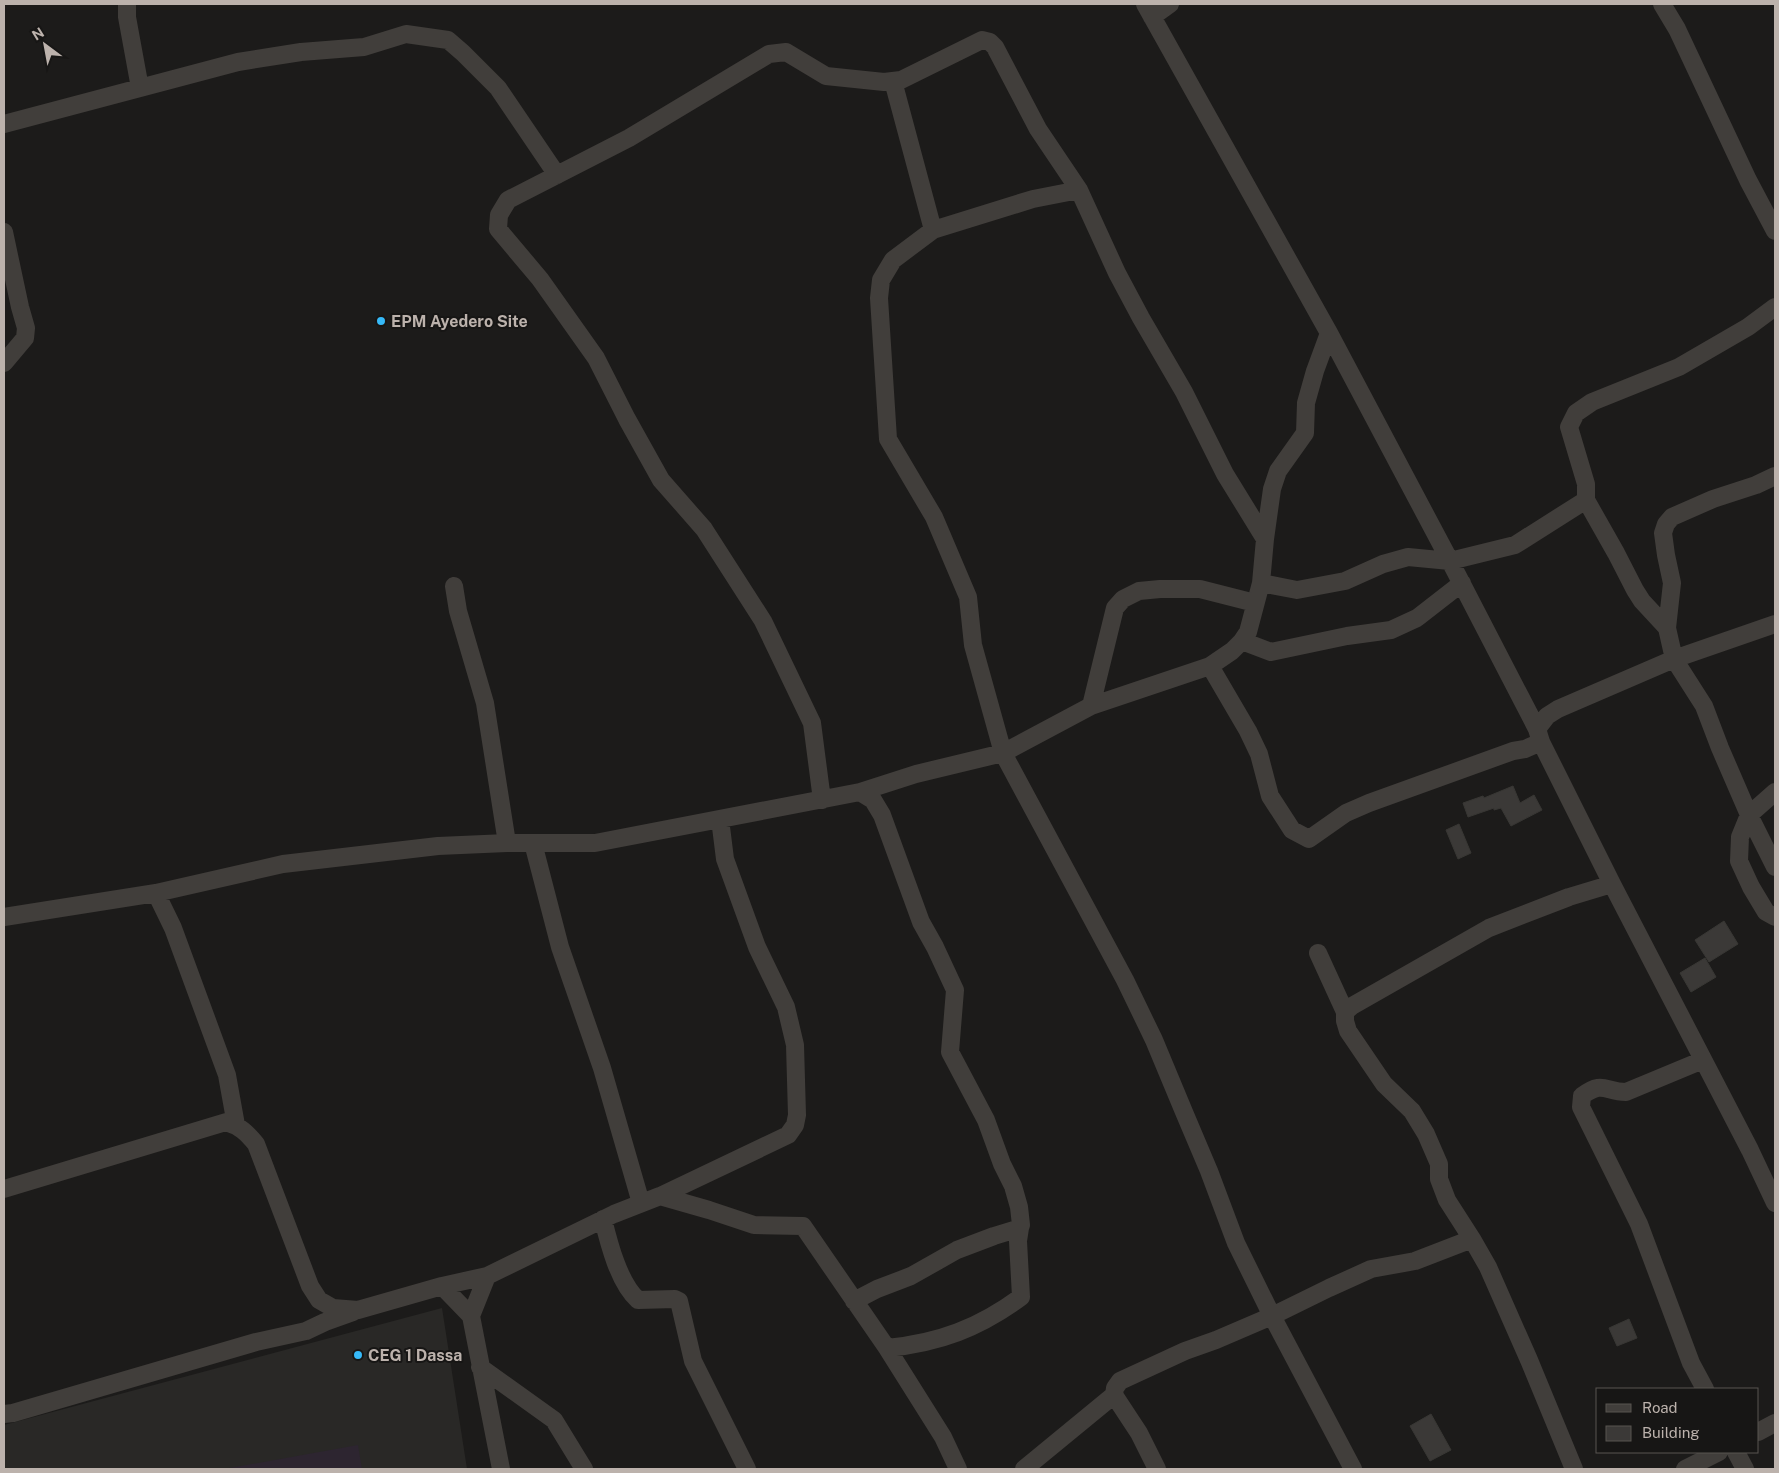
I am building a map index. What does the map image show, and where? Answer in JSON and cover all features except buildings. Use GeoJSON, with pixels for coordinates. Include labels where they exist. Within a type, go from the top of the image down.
{"type":"FeatureCollection","features":[{"type":"Feature","properties":{"kind":"street"},"geometry":{"type":"LineString","coordinates":[[127,4],[127,17],[140,88]]}},
{"type":"Feature","properties":{"kind":"street"},"geometry":{"type":"LineString","coordinates":[[1170,4],[1148,11],[1328,334],[1462,583],[1612,884],[1750,1150],[1775,1203]]}},
{"type":"Feature","properties":{"kind":"street"},"geometry":{"type":"LineString","coordinates":[[1662,4],[1677,29],[1748,180],[1775,231]]}},
{"type":"Feature","properties":{"kind":"street"},"geometry":{"type":"LineString","coordinates":[[4,124],[238,62],[301,52],[364,47],[406,34],[448,40],[498,88],[557,175]]}},
{"type":"Feature","properties":{"kind":"street"},"geometry":{"type":"LineString","coordinates":[[822,800],[812,723],[763,621],[704,529],[661,480],[627,420],[596,358],[540,280],[498,229],[499,215],[508,200],[630,138],[769,54],[786,52],[826,76],[884,82],[901,80],[982,40],[990,42],[995,47],[1038,130],[1079,190],[1117,274],[1184,392],[1226,474],[1264,539]]}},
{"type":"Feature","properties":{"kind":"street"},"geometry":{"type":"LineString","coordinates":[[893,81],[933,230]]}},
{"type":"Feature","properties":{"kind":"street"},"geometry":{"type":"LineString","coordinates":[[1079,190],[1033,199],[933,230],[893,260],[881,280],[879,298],[888,439],[934,517],[968,597],[973,645],[1003,753],[1125,980],[1154,1040],[1236,1243],[1272,1316],[1353,1469]]}},
{"type":"Feature","properties":{"kind":"street"},"geometry":{"type":"LineString","coordinates":[[4,232],[26,328],[26,338],[4,363]]}},
{"type":"Feature","properties":{"kind":"street"},"geometry":{"type":"LineString","coordinates":[[1667,628],[1642,601],[1635,590],[1586,500],[1586,484],[1569,427],[1576,413],[1592,402],[1680,367],[1748,327],[1775,307]]}},
{"type":"Feature","properties":{"kind":"street"},"geometry":{"type":"LineString","coordinates":[[4,917],[156,893],[283,864],[438,846],[507,843],[595,843],[822,800],[860,792],[916,774],[1003,753],[1091,706],[1210,666],[1232,652],[1248,632],[1261,583],[1264,539],[1272,489],[1278,471],[1305,433],[1306,404],[1314,371],[1328,334]]}},
{"type":"Feature","properties":{"kind":"street"},"geometry":{"type":"LineString","coordinates":[[1775,476],[1756,486],[1713,500],[1672,517],[1666,524],[1663,533],[1672,583],[1667,628],[1674,659],[1704,706],[1749,815],[1775,867]]}},
{"type":"Feature","properties":{"kind":"street"},"geometry":{"type":"LineString","coordinates":[[1261,583],[1297,590],[1345,581],[1384,564],[1408,557],[1450,561],[1515,545],[1586,500]]}},
{"type":"Feature","properties":{"kind":"street"},"geometry":{"type":"LineString","coordinates":[[1242,641],[1271,652],[1347,636],[1391,630],[1417,618],[1462,583]]}},
{"type":"Feature","properties":{"kind":"street"},"geometry":{"type":"LineString","coordinates":[[454,586],[458,611],[484,703],[507,843]]}},
{"type":"Feature","properties":{"kind":"street"},"geometry":{"type":"LineString","coordinates":[[1091,706],[1115,608],[1124,599],[1139,592],[1160,589],[1200,589],[1255,603]]}},
{"type":"Feature","properties":{"kind":"street"},"geometry":{"type":"LineString","coordinates":[[1210,666],[1252,738],[1270,796],[1292,830],[1309,838],[1346,814],[1369,803],[1514,751],[1525,750],[1539,735],[1547,716],[1558,709],[1674,659],[1775,624]]}},
{"type":"Feature","properties":{"kind":"street"},"geometry":{"type":"LineString","coordinates":[[860,792],[874,800],[882,815],[921,922],[955,990],[950,1052],[986,1120],[1002,1164],[1013,1186],[1019,1207],[1020,1228],[1018,1241],[1021,1297],[999,1314],[956,1334],[917,1345],[887,1348]]}},
{"type":"Feature","properties":{"kind":"street"},"geometry":{"type":"LineString","coordinates":[[1775,792],[1749,815],[1740,837],[1739,861],[1750,887],[1766,912],[1775,917]]}},
{"type":"Feature","properties":{"kind":"street"},"geometry":{"type":"LineString","coordinates":[[4,1414],[102,1388],[256,1342],[306,1331],[358,1310],[442,1286],[487,1276],[603,1219],[660,1196],[788,1135],[795,1125],[797,1115],[795,1045],[786,1007],[757,947],[725,860],[720,819]]}},
{"type":"Feature","properties":{"kind":"street"},"geometry":{"type":"LineString","coordinates":[[532,844],[560,946],[602,1068],[641,1203]]}},
{"type":"Feature","properties":{"kind":"street"},"geometry":{"type":"LineString","coordinates":[[1345,1012],[1352,1006],[1489,928],[1569,897],[1612,884]]}},
{"type":"Feature","properties":{"kind":"street"},"geometry":{"type":"LineString","coordinates":[[156,893],[173,928],[227,1075],[236,1125]]}},
{"type":"Feature","properties":{"kind":"street"},"geometry":{"type":"LineString","coordinates":[[1318,952],[1345,1012],[1348,1031],[1384,1084],[1412,1111],[1426,1134],[1439,1164],[1439,1179],[1447,1200],[1488,1268],[1529,1360],[1574,1469]]}},
{"type":"Feature","properties":{"kind":"street"},"geometry":{"type":"LineString","coordinates":[[1702,1060],[1626,1092],[1619,1092],[1601,1086],[1591,1089],[1582,1096],[1581,1107],[1639,1224],[1692,1362],[1705,1388]]}},
{"type":"Feature","properties":{"kind":"street"},"geometry":{"type":"LineString","coordinates":[[4,1189],[226,1122],[236,1125],[246,1132],[256,1144],[310,1286],[319,1300],[333,1308],[358,1310]]}},
{"type":"Feature","properties":{"kind":"street"},"geometry":{"type":"LineString","coordinates":[[660,1196],[754,1225],[803,1226],[887,1348],[943,1437],[958,1469]]}},
{"type":"Feature","properties":{"kind":"street"},"geometry":{"type":"LineString","coordinates":[[603,1219],[612,1254],[632,1295],[638,1300],[675,1299],[679,1301],[693,1361],[748,1469]]}},
{"type":"Feature","properties":{"kind":"street"},"geometry":{"type":"LineString","coordinates":[[854,1301],[877,1289],[912,1276],[958,1250],[1020,1228]]}},
{"type":"Feature","properties":{"kind":"street"},"geometry":{"type":"LineString","coordinates":[[1157,1469],[1139,1433],[1114,1395],[1115,1388],[1120,1381],[1185,1351],[1272,1316],[1371,1269],[1415,1261],[1472,1239]]}},
{"type":"Feature","properties":{"kind":"street"},"geometry":{"type":"LineString","coordinates":[[487,1276],[471,1316],[501,1469]]}},
{"type":"Feature","properties":{"kind":"street"},"geometry":{"type":"LineString","coordinates":[[442,1286],[471,1316]]}},
{"type":"Feature","properties":{"kind":"street"},"geometry":{"type":"LineString","coordinates":[[480,1367],[554,1420],[584,1469]]}},
{"type":"Feature","properties":{"kind":"street"},"geometry":{"type":"LineString","coordinates":[[1024,1469],[1114,1395]]}},
{"type":"Feature","properties":{"kind":"street"},"geometry":{"type":"LineString","coordinates":[[1759,1431],[1775,1423]]}},
{"type":"Feature","properties":{"kind":"street"},"geometry":{"type":"LineString","coordinates":[[1685,1469],[1717,1453]]}},
{"type":"Feature","properties":{"kind":"street"},"geometry":{"type":"LineString","coordinates":[[1737,1453],[1745,1469]]}},
{"type":"Feature","properties":{"kind":"shaded area","name":"CEG 1 Dassa"},"geometry":{"type":"Polygon","coordinates":[[[442,1308],[467,1469],[4,1469],[4,1425],[442,1308]]]}},
{"type":"Feature","properties":{"kind":"shaded area"},"geometry":{"type":"Polygon","coordinates":[[[358,1445],[362,1469],[224,1469],[358,1445]]]}},
{"type":"Feature","properties":{"kind":"place","name":"EPM Ayedero Site"},"geometry":{"type":"Point","coordinates":[381,321]}},
{"type":"Feature","properties":{"kind":"place","name":"CEG 1 Dassa"},"geometry":{"type":"Point","coordinates":[358,1355]}}]}
